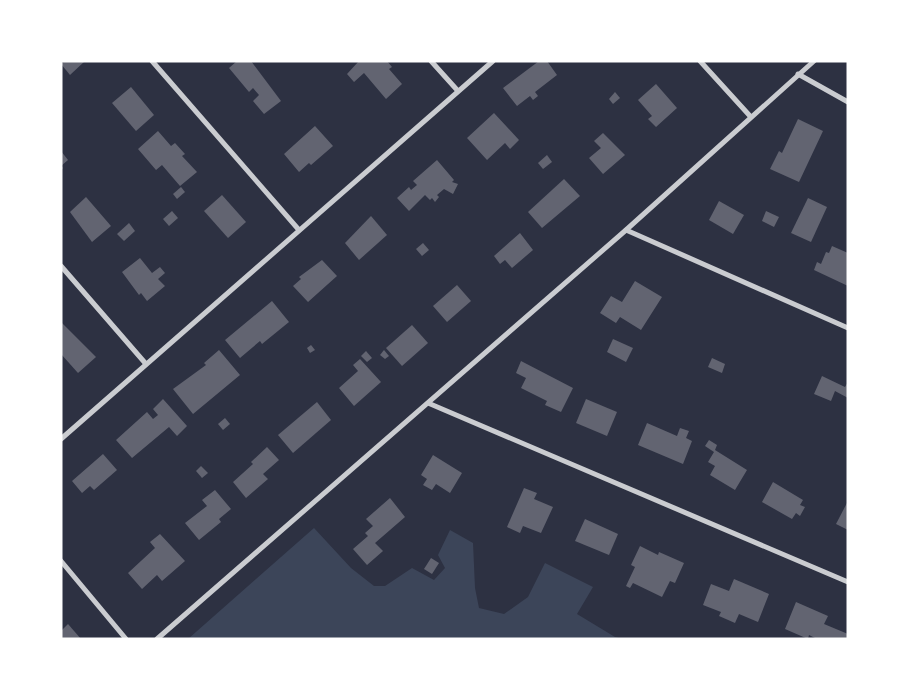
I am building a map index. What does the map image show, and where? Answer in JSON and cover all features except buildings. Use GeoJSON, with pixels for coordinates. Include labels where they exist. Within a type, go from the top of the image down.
{"type":"FeatureCollection","features":[{"type":"Feature","properties":{"kind":"street"},"geometry":{"type":"LineString","coordinates":[[152,61],[299,230]]}},
{"type":"Feature","properties":{"kind":"street"},"geometry":{"type":"LineString","coordinates":[[431,61],[458,91]]}},
{"type":"Feature","properties":{"kind":"street"},"geometry":{"type":"LineString","coordinates":[[61,439],[493,61]]}},
{"type":"Feature","properties":{"kind":"street"},"geometry":{"type":"LineString","coordinates":[[700,61],[750,116]]}},
{"type":"Feature","properties":{"kind":"street"},"geometry":{"type":"LineString","coordinates":[[157,639],[626,230],[750,116],[814,61]]}},
{"type":"Feature","properties":{"kind":"street"},"geometry":{"type":"LineString","coordinates":[[798,74],[848,102]]}},
{"type":"Feature","properties":{"kind":"street"},"geometry":{"type":"LineString","coordinates":[[626,230],[848,328]]}},
{"type":"Feature","properties":{"kind":"street"},"geometry":{"type":"LineString","coordinates":[[61,266],[146,364]]}},
{"type":"Feature","properties":{"kind":"street"},"geometry":{"type":"LineString","coordinates":[[428,403],[848,582]]}},
{"type":"Feature","properties":{"kind":"street"},"geometry":{"type":"LineString","coordinates":[[61,561],[126,639]]}},
{"type":"Feature","properties":{"kind":"shaded area"},"geometry":{"type":"Polygon","coordinates":[[[314,528],[351,568],[374,586],[385,586],[412,568],[434,580],[445,568],[438,555],[450,530],[473,543],[475,588],[479,608],[504,614],[528,597],[545,563],[593,587],[577,614],[615,637],[622,639],[188,639],[314,528]]]}}]}
